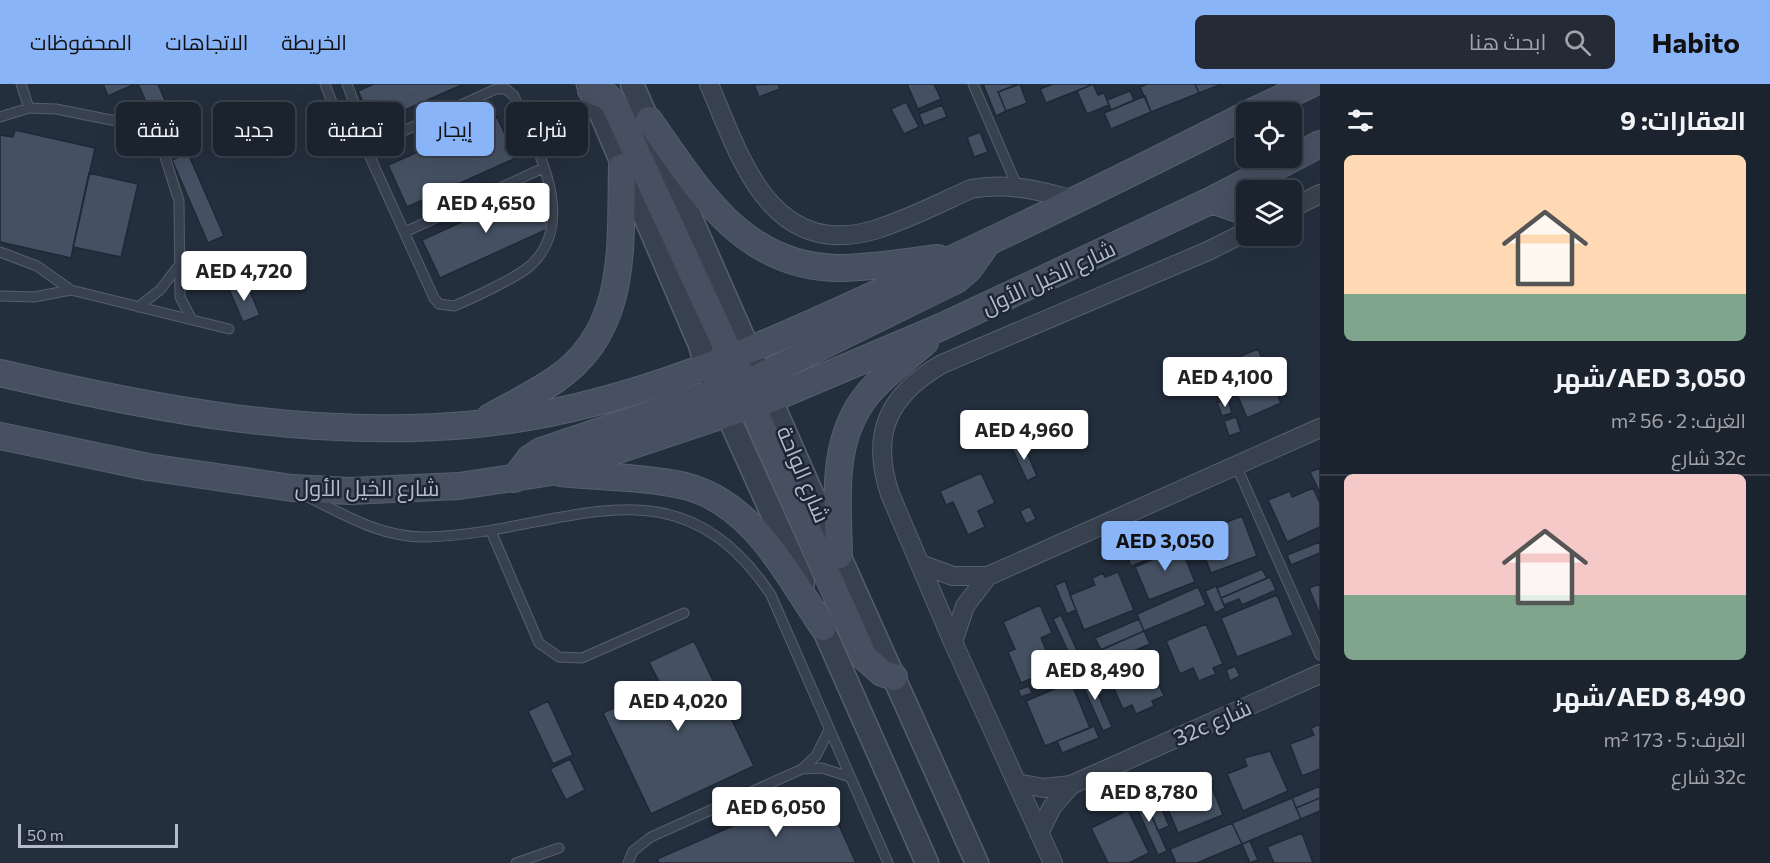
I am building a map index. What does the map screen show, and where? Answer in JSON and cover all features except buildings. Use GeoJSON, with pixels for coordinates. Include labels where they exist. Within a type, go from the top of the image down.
{"type":"FeatureCollection","features":[{"type":"Feature","properties":{"kind":"main road"},"geometry":{"type":"LineString","coordinates":[[1273,102],[1311,84]]}},
{"type":"Feature","properties":{"kind":"main road"},"geometry":{"type":"LineString","coordinates":[[590,87],[608,97],[614,104],[864,657],[882,674],[894,677]]}},
{"type":"Feature","properties":{"kind":"main road"},"geometry":{"type":"LineString","coordinates":[[649,120],[718,214],[759,246],[782,257],[807,264],[837,268],[959,256]]}},
{"type":"Feature","properties":{"kind":"main road","name":"شارع الخيل الأول"},"geometry":{"type":"LineString","coordinates":[[0,436],[148,467],[292,488],[382,490],[459,486],[552,472],[743,385],[959,256],[1078,201],[1236,120]]}},
{"type":"Feature","properties":{"kind":"main road","name":"شارع الخيل الأول"},"geometry":{"type":"LineString","coordinates":[[743,385],[941,327],[1212,200],[1320,144]]}},
{"type":"Feature","properties":{"kind":"main road"},"geometry":{"type":"LineString","coordinates":[[476,424],[556,380],[575,363],[605,322],[619,274],[622,167]]}},
{"type":"Feature","properties":{"kind":"main road"},"geometry":{"type":"LineString","coordinates":[[1212,200],[1236,208]]}},
{"type":"Feature","properties":{"kind":"main road"},"geometry":{"type":"LineString","coordinates":[[514,479],[530,458],[541,450],[743,385],[942,289],[969,269],[988,242]]}},
{"type":"Feature","properties":{"kind":"main road"},"geometry":{"type":"LineString","coordinates":[[839,555],[838,478],[845,433],[867,394],[941,327]]}},
{"type":"Feature","properties":{"kind":"main road"},"geometry":{"type":"LineString","coordinates":[[0,373],[157,408],[236,420],[328,428],[396,429],[476,424],[558,411],[706,367],[743,385]]}},
{"type":"Feature","properties":{"kind":"main road"},"geometry":{"type":"LineString","coordinates":[[552,472],[667,483],[708,495],[731,508],[751,526],[823,627]]}},
{"type":"Feature","properties":{"kind":"street","name":"شارع الواحة"},"geometry":{"type":"LineString","coordinates":[[633,84],[649,120],[743,385],[823,627],[927,863]]}},
{"type":"Feature","properties":{"kind":"street"},"geometry":{"type":"LineString","coordinates":[[709,84],[745,168],[760,194],[786,217],[820,233],[839,235],[875,230],[971,189],[1017,186],[1078,201]]}},
{"type":"Feature","properties":{"kind":"street"},"geometry":{"type":"LineString","coordinates":[[590,87],[622,167],[700,345],[706,367]]}},
{"type":"Feature","properties":{"kind":"street"},"geometry":{"type":"LineString","coordinates":[[1302,203],[1320,194]]}},
{"type":"Feature","properties":{"kind":"street"},"geometry":{"type":"LineString","coordinates":[[1053,863],[953,642],[883,472],[881,448],[885,427],[893,407],[906,390],[923,375],[942,364],[1197,256],[1236,237]]}},
{"type":"Feature","properties":{"kind":"street","name":"شارع الواحة"},"geometry":{"type":"LineString","coordinates":[[743,385],[839,555],[977,863]]}},
{"type":"Feature","properties":{"kind":"street"},"geometry":{"type":"LineString","coordinates":[[920,564],[953,576],[988,576],[1320,428]]}},
{"type":"Feature","properties":{"kind":"street"},"geometry":{"type":"LineString","coordinates":[[953,642],[965,606],[988,576]]}},
{"type":"Feature","properties":{"kind":"street","name":"32c شارع"},"geometry":{"type":"LineString","coordinates":[[1017,783],[1044,788],[1071,785],[1320,674]]}},
{"type":"Feature","properties":{"kind":"street","name":"32c شارع"},"geometry":{"type":"LineString","coordinates":[[1039,833],[1052,807],[1071,785]]}},
{"type":"Feature","properties":{"kind":"lane"},"geometry":{"type":"LineString","coordinates":[[21,84],[29,108]]}},
{"type":"Feature","properties":{"kind":"lane"},"geometry":{"type":"LineString","coordinates":[[325,84],[332,102]]}},
{"type":"Feature","properties":{"kind":"lane"},"geometry":{"type":"LineString","coordinates":[[346,84],[353,102]]}},
{"type":"Feature","properties":{"kind":"lane"},"geometry":{"type":"LineString","coordinates":[[973,84],[1017,186]]}},
{"type":"Feature","properties":{"kind":"lane"},"geometry":{"type":"LineString","coordinates":[[370,156],[434,298],[446,307],[454,306],[531,266],[547,242],[552,221],[553,200],[543,168],[514,96],[501,88],[404,131]]}},
{"type":"Feature","properties":{"kind":"lane"},"geometry":{"type":"LineString","coordinates":[[0,117],[29,108],[70,110],[132,124],[153,134],[164,154],[179,201],[180,297],[192,320]]}},
{"type":"Feature","properties":{"kind":"lane"},"geometry":{"type":"LineString","coordinates":[[405,232],[543,168]]}},
{"type":"Feature","properties":{"kind":"lane"},"geometry":{"type":"LineString","coordinates":[[0,252],[37,266],[71,290],[229,329]]}},
{"type":"Feature","properties":{"kind":"lane"},"geometry":{"type":"LineString","coordinates":[[138,307],[166,283],[180,263]]}},
{"type":"Feature","properties":{"kind":"lane"},"geometry":{"type":"LineString","coordinates":[[0,296],[34,297],[71,290]]}},
{"type":"Feature","properties":{"kind":"lane"},"geometry":{"type":"LineString","coordinates":[[1236,465],[1320,655]]}},
{"type":"Feature","properties":{"kind":"lane"},"geometry":{"type":"LineString","coordinates":[[292,488],[359,522],[402,535],[424,537],[491,531],[624,508],[670,514],[716,536],[737,552],[771,595],[888,863]]}},
{"type":"Feature","properties":{"kind":"lane"},"geometry":{"type":"LineString","coordinates":[[491,531],[539,643],[559,657],[582,658],[684,613]]}},
{"type":"Feature","properties":{"kind":"lane"},"geometry":{"type":"LineString","coordinates":[[802,769],[821,748],[829,730]]}},
{"type":"Feature","properties":{"kind":"lane"},"geometry":{"type":"LineString","coordinates":[[628,863],[633,851],[651,837],[802,769],[822,768],[850,777]]}},
{"type":"Feature","properties":{"kind":"lane"},"geometry":{"type":"LineString","coordinates":[[516,863],[559,848]]}}]}
